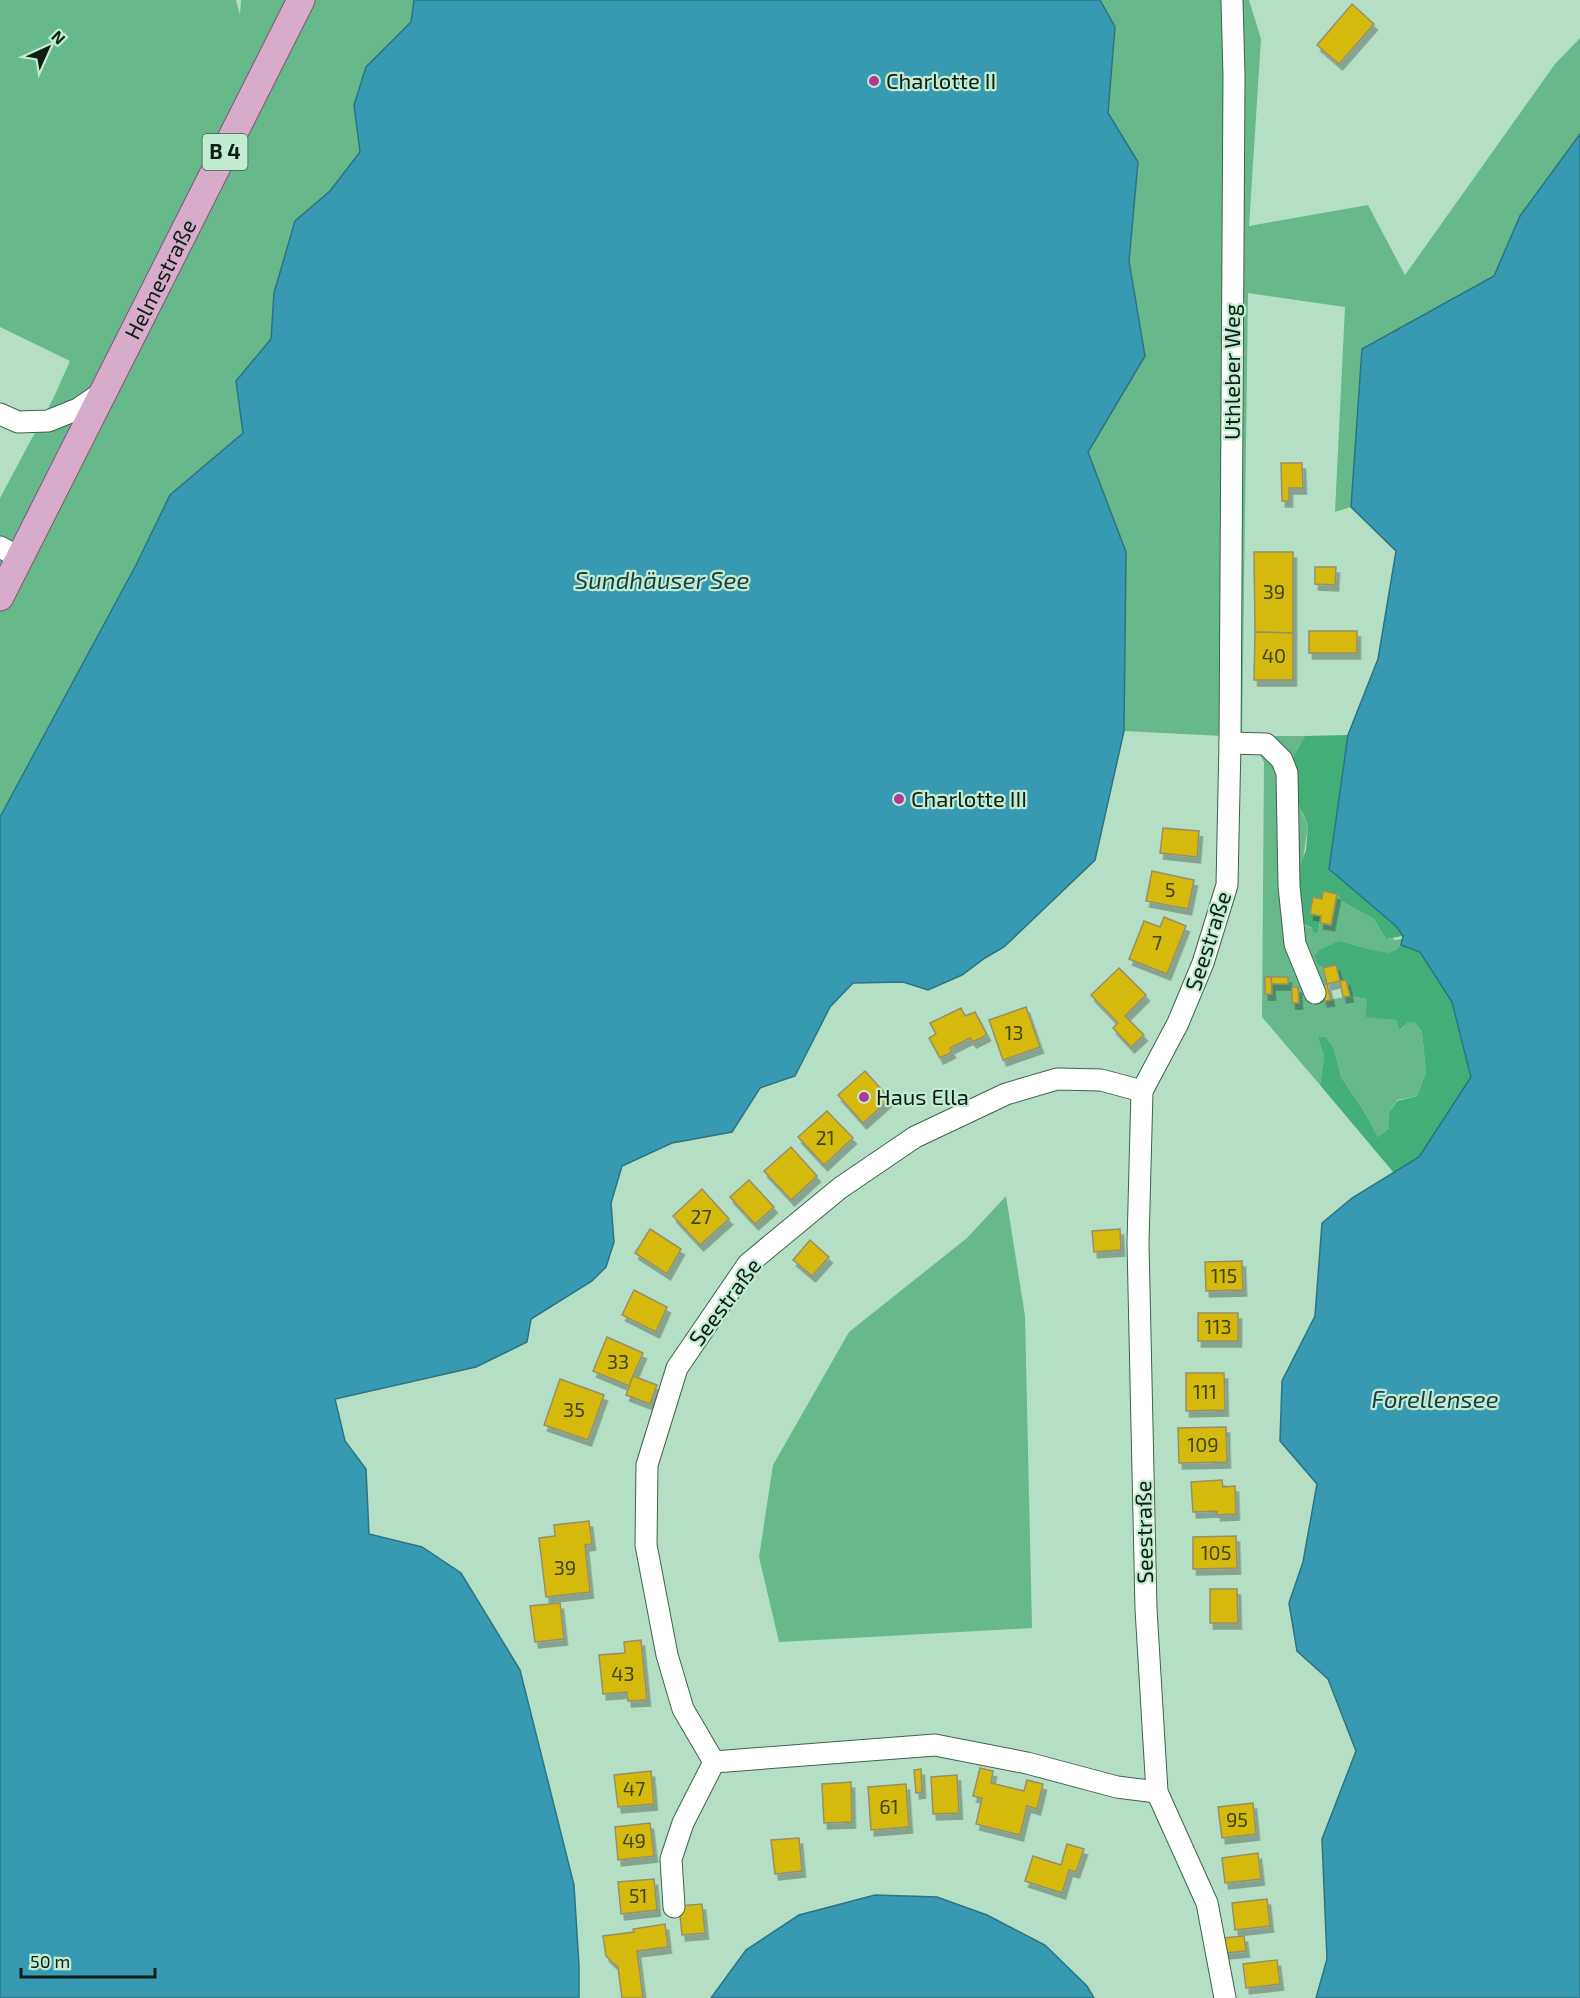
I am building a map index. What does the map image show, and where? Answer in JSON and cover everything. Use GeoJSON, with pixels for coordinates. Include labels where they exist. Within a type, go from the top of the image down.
{"type":"FeatureCollection","features":[{"type":"Feature","properties":{"kind":"main road","name":"Helmestraße"},"geometry":{"type":"LineString","coordinates":[[0,597],[10,553],[103,392],[301,0]]}},
{"type":"Feature","properties":{"kind":"street","name":"Uthleber Weg"},"geometry":{"type":"LineString","coordinates":[[1230,743],[1234,76],[1232,0]]}},
{"type":"Feature","properties":{"kind":"street"},"geometry":{"type":"LineString","coordinates":[[9,418],[48,421],[78,409],[103,392]]}},
{"type":"Feature","properties":{"kind":"street"},"geometry":{"type":"LineString","coordinates":[[1230,743],[1266,744],[1285,766],[1289,886],[1295,944],[1315,993]]}},
{"type":"Feature","properties":{"kind":"street","name":"Seestraße"},"geometry":{"type":"LineString","coordinates":[[1225,1998],[1207,1902],[1157,1792],[1145,1598],[1138,1244],[1142,1091],[1178,1023],[1199,973],[1227,885],[1230,743]]}},
{"type":"Feature","properties":{"kind":"street","name":"Seestraße"},"geometry":{"type":"LineString","coordinates":[[714,1762],[683,1709],[667,1655],[646,1545],[647,1465],[676,1368],[748,1264],[840,1188],[915,1137],[1006,1094],[1057,1078],[1101,1080],[1142,1091]]}},
{"type":"Feature","properties":{"kind":"street"},"geometry":{"type":"LineString","coordinates":[[674,1907],[672,1858],[683,1823],[714,1762],[935,1745],[1027,1763],[1117,1787],[1157,1792]]}},
{"type":"Feature","properties":{"kind":"green space"},"geometry":{"type":"Polygon","coordinates":[[[0,0],[236,0],[240,15],[241,0],[414,0],[411,22],[366,67],[354,105],[360,152],[330,191],[295,221],[274,293],[271,339],[236,381],[243,433],[170,495],[136,565],[0,817],[0,498],[53,399],[70,361],[0,327],[0,0]]]}},
{"type":"Feature","properties":{"kind":"green space"},"geometry":{"type":"Polygon","coordinates":[[[1100,0],[1249,0],[1261,39],[1249,226],[1368,205],[1405,275],[1555,64],[1580,38],[1580,134],[1520,216],[1494,276],[1362,349],[1351,507],[1335,512],[1345,307],[1248,293],[1242,737],[1124,731],[1126,552],[1087,452],[1145,356],[1129,261],[1138,163],[1108,113],[1115,27],[1100,0]]]}},
{"type":"Feature","properties":{"kind":"green space"},"geometry":{"type":"Polygon","coordinates":[[[1348,735],[1329,869],[1397,927],[1403,936],[1386,939],[1374,919],[1343,902],[1337,894],[1324,891],[1322,899],[1313,897],[1310,914],[1321,916],[1318,932],[1314,933],[1312,928],[1300,922],[1302,902],[1298,872],[1306,850],[1308,825],[1296,798],[1294,755],[1305,736],[1348,735]]]}},
{"type":"Feature","properties":{"kind":"green space"},"geometry":{"type":"Polygon","coordinates":[[[1256,736],[1305,736],[1294,755],[1302,813],[1308,825],[1299,889],[1302,902],[1300,922],[1318,932],[1320,923],[1331,925],[1337,894],[1343,902],[1374,919],[1386,939],[1403,939],[1401,945],[1392,952],[1376,952],[1318,965],[1323,968],[1327,984],[1321,986],[1324,1001],[1350,996],[1367,999],[1382,1018],[1397,1020],[1401,1030],[1408,1021],[1415,1023],[1422,1032],[1426,1073],[1417,1096],[1397,1100],[1389,1113],[1389,1128],[1378,1137],[1341,1077],[1334,1049],[1318,1037],[1324,1057],[1320,1085],[1262,1017],[1264,762],[1256,748],[1256,736]]]}},
{"type":"Feature","properties":{"kind":"green space"},"geometry":{"type":"Polygon","coordinates":[[[1339,941],[1382,952],[1393,951],[1401,945],[1420,952],[1452,1002],[1471,1077],[1419,1157],[1394,1173],[1320,1085],[1324,1057],[1318,1037],[1325,1037],[1334,1049],[1341,1077],[1378,1137],[1389,1128],[1389,1113],[1397,1101],[1417,1096],[1426,1073],[1422,1032],[1415,1023],[1408,1022],[1400,1030],[1396,1020],[1366,1017],[1367,999],[1350,996],[1346,980],[1340,981],[1336,965],[1323,968],[1318,965],[1314,956],[1320,950],[1339,941]]]}},
{"type":"Feature","properties":{"kind":"green space"},"geometry":{"type":"Polygon","coordinates":[[[1006,1196],[1025,1316],[1032,1628],[779,1642],[759,1557],[773,1465],[849,1332],[967,1238],[1006,1196]]]}},
{"type":"Feature","properties":{"kind":"water","name":"Sundhäuser See"},"geometry":{"type":"Polygon","coordinates":[[[414,0],[1100,0],[1115,27],[1108,113],[1138,162],[1129,261],[1145,356],[1088,452],[1126,552],[1124,731],[1095,860],[1004,947],[962,975],[928,990],[903,982],[853,983],[830,1007],[795,1076],[760,1088],[732,1132],[672,1143],[622,1166],[611,1203],[614,1242],[606,1267],[592,1281],[531,1319],[527,1342],[476,1367],[335,1399],[345,1441],[366,1469],[369,1534],[422,1547],[461,1573],[520,1670],[574,1885],[579,1998],[0,1998],[0,817],[136,565],[170,495],[243,433],[236,381],[271,339],[274,293],[295,221],[330,191],[360,152],[354,105],[366,67],[411,22],[414,0]]]}},
{"type":"Feature","properties":{"kind":"water","name":"Forellensee"},"geometry":{"type":"Polygon","coordinates":[[[1580,134],[1580,1998],[1316,1998],[1327,1959],[1322,1839],[1356,1751],[1328,1679],[1297,1651],[1289,1603],[1303,1562],[1317,1484],[1280,1441],[1282,1381],[1315,1316],[1322,1223],[1352,1198],[1419,1157],[1471,1077],[1452,1002],[1420,952],[1401,945],[1403,936],[1397,927],[1329,869],[1348,735],[1378,659],[1396,551],[1351,507],[1362,349],[1494,276],[1520,216],[1580,134]]]}},
{"type":"Feature","properties":{"kind":"water"},"geometry":{"type":"Polygon","coordinates":[[[875,1895],[937,1897],[987,1915],[1045,1945],[1087,1986],[1094,1998],[711,1998],[746,1950],[799,1915],[875,1895]]]}},
{"type":"Feature","properties":{"kind":"building"},"geometry":{"type":"Polygon","coordinates":[[[1352,4],[1374,24],[1339,64],[1317,45],[1352,4]]]}},
{"type":"Feature","properties":{"kind":"building"},"geometry":{"type":"Polygon","coordinates":[[[1281,463],[1302,463],[1303,488],[1289,488],[1289,501],[1282,501],[1281,463]]]}},
{"type":"Feature","properties":{"kind":"building"},"geometry":{"type":"Polygon","coordinates":[[[1254,552],[1293,552],[1293,633],[1255,632],[1254,552]]]}},
{"type":"Feature","properties":{"kind":"building"},"geometry":{"type":"Polygon","coordinates":[[[1315,567],[1336,567],[1335,585],[1315,584],[1315,567]]]}},
{"type":"Feature","properties":{"kind":"building"},"geometry":{"type":"Polygon","coordinates":[[[1309,631],[1357,631],[1357,653],[1309,653],[1309,631]]]}},
{"type":"Feature","properties":{"kind":"building"},"geometry":{"type":"Polygon","coordinates":[[[1255,632],[1293,633],[1293,680],[1254,680],[1255,632]]]}},
{"type":"Feature","properties":{"kind":"building"},"geometry":{"type":"Polygon","coordinates":[[[1163,828],[1199,831],[1197,857],[1160,853],[1163,828]]]}},
{"type":"Feature","properties":{"kind":"building"},"geometry":{"type":"Polygon","coordinates":[[[1152,871],[1194,880],[1188,909],[1146,901],[1152,871]]]}},
{"type":"Feature","properties":{"kind":"building"},"geometry":{"type":"Polygon","coordinates":[[[1323,891],[1337,894],[1331,925],[1320,923],[1321,916],[1310,914],[1313,897],[1322,899],[1323,891]]]}},
{"type":"Feature","properties":{"kind":"building"},"geometry":{"type":"Polygon","coordinates":[[[1164,917],[1186,926],[1167,974],[1129,959],[1144,921],[1160,927],[1164,917]]]}},
{"type":"Feature","properties":{"kind":"building"},"geometry":{"type":"Polygon","coordinates":[[[1336,965],[1340,981],[1327,984],[1323,968],[1336,965]]]}},
{"type":"Feature","properties":{"kind":"building"},"geometry":{"type":"Polygon","coordinates":[[[1119,968],[1146,995],[1125,1016],[1144,1035],[1131,1047],[1113,1028],[1118,1023],[1091,995],[1119,968]]]}},
{"type":"Feature","properties":{"kind":"building"},"geometry":{"type":"Polygon","coordinates":[[[1265,977],[1271,977],[1272,994],[1265,994],[1265,977]]]}},
{"type":"Feature","properties":{"kind":"building"},"geometry":{"type":"Polygon","coordinates":[[[1271,977],[1288,977],[1288,984],[1272,984],[1271,977]]]}},
{"type":"Feature","properties":{"kind":"building"},"geometry":{"type":"Polygon","coordinates":[[[1346,980],[1350,996],[1343,997],[1340,981],[1346,980]]]}},
{"type":"Feature","properties":{"kind":"building"},"geometry":{"type":"Polygon","coordinates":[[[1327,984],[1331,1000],[1324,1001],[1321,985],[1327,984]]]}},
{"type":"Feature","properties":{"kind":"building"},"geometry":{"type":"Polygon","coordinates":[[[1292,987],[1298,987],[1299,1003],[1292,1003],[1292,987]]]}},
{"type":"Feature","properties":{"kind":"building"},"geometry":{"type":"Polygon","coordinates":[[[1026,1007],[1040,1047],[1003,1060],[989,1020],[1026,1007]]]}},
{"type":"Feature","properties":{"kind":"building"},"geometry":{"type":"Polygon","coordinates":[[[961,1008],[965,1016],[975,1012],[987,1035],[973,1042],[970,1038],[950,1048],[952,1052],[940,1058],[929,1038],[936,1034],[930,1023],[961,1008]]]}},
{"type":"Feature","properties":{"kind":"building","name":"Haus Ella"},"geometry":{"type":"Polygon","coordinates":[[[865,1071],[890,1099],[863,1123],[838,1095],[865,1071]]]}},
{"type":"Feature","properties":{"kind":"building"},"geometry":{"type":"Polygon","coordinates":[[[827,1111],[853,1138],[824,1165],[798,1137],[827,1111]]]}},
{"type":"Feature","properties":{"kind":"building"},"geometry":{"type":"Polygon","coordinates":[[[791,1147],[817,1176],[791,1200],[764,1171],[791,1147]]]}},
{"type":"Feature","properties":{"kind":"building"},"geometry":{"type":"Polygon","coordinates":[[[749,1180],[774,1207],[755,1224],[730,1197],[749,1180]]]}},
{"type":"Feature","properties":{"kind":"building"},"geometry":{"type":"Polygon","coordinates":[[[702,1189],[729,1219],[700,1245],[673,1216],[702,1189]]]}},
{"type":"Feature","properties":{"kind":"building"},"geometry":{"type":"Polygon","coordinates":[[[650,1229],[681,1249],[667,1274],[635,1253],[650,1229]]]}},
{"type":"Feature","properties":{"kind":"building"},"geometry":{"type":"Polygon","coordinates":[[[1120,1229],[1121,1250],[1094,1252],[1092,1231],[1120,1229]]]}},
{"type":"Feature","properties":{"kind":"building"},"geometry":{"type":"Polygon","coordinates":[[[810,1240],[829,1257],[812,1276],[793,1260],[810,1240]]]}},
{"type":"Feature","properties":{"kind":"building"},"geometry":{"type":"Polygon","coordinates":[[[1242,1261],[1243,1290],[1206,1291],[1205,1262],[1242,1261]]]}},
{"type":"Feature","properties":{"kind":"building"},"geometry":{"type":"Polygon","coordinates":[[[634,1290],[667,1307],[656,1332],[622,1315],[634,1290]]]}},
{"type":"Feature","properties":{"kind":"building"},"geometry":{"type":"Polygon","coordinates":[[[1198,1313],[1238,1313],[1238,1341],[1198,1341],[1198,1313]]]}},
{"type":"Feature","properties":{"kind":"building"},"geometry":{"type":"Polygon","coordinates":[[[607,1337],[643,1353],[629,1386],[593,1371],[607,1337]]]}},
{"type":"Feature","properties":{"kind":"building"},"geometry":{"type":"Polygon","coordinates":[[[1186,1373],[1224,1373],[1225,1410],[1186,1411],[1186,1373]]]}},
{"type":"Feature","properties":{"kind":"building"},"geometry":{"type":"Polygon","coordinates":[[[633,1376],[657,1385],[650,1404],[626,1395],[633,1376]]]}},
{"type":"Feature","properties":{"kind":"building"},"geometry":{"type":"Polygon","coordinates":[[[560,1379],[604,1395],[588,1440],[544,1425],[560,1379]]]}},
{"type":"Feature","properties":{"kind":"building"},"geometry":{"type":"Polygon","coordinates":[[[1226,1427],[1227,1462],[1179,1463],[1178,1428],[1226,1427]]]}},
{"type":"Feature","properties":{"kind":"building"},"geometry":{"type":"Polygon","coordinates":[[[1222,1480],[1223,1487],[1235,1486],[1236,1514],[1217,1515],[1217,1511],[1193,1512],[1191,1482],[1222,1480]]]}},
{"type":"Feature","properties":{"kind":"building"},"geometry":{"type":"Polygon","coordinates":[[[589,1521],[592,1544],[585,1545],[590,1592],[546,1597],[539,1538],[555,1536],[554,1525],[589,1521]]]}},
{"type":"Feature","properties":{"kind":"building"},"geometry":{"type":"Polygon","coordinates":[[[1236,1536],[1237,1568],[1193,1569],[1193,1537],[1236,1536]]]}},
{"type":"Feature","properties":{"kind":"building"},"geometry":{"type":"Polygon","coordinates":[[[1210,1589],[1237,1589],[1238,1623],[1210,1623],[1210,1589]]]}},
{"type":"Feature","properties":{"kind":"building"},"geometry":{"type":"Polygon","coordinates":[[[560,1603],[564,1639],[535,1642],[530,1606],[560,1603]]]}},
{"type":"Feature","properties":{"kind":"building"},"geometry":{"type":"Polygon","coordinates":[[[641,1640],[647,1700],[628,1701],[627,1692],[603,1694],[599,1655],[625,1653],[624,1642],[641,1640]]]}},
{"type":"Feature","properties":{"kind":"building"},"geometry":{"type":"Polygon","coordinates":[[[980,1768],[993,1771],[991,1783],[1024,1791],[1027,1780],[1043,1784],[1037,1809],[1027,1806],[1020,1835],[976,1824],[982,1798],[973,1796],[980,1768]]]}},
{"type":"Feature","properties":{"kind":"building"},"geometry":{"type":"Polygon","coordinates":[[[921,1769],[922,1792],[916,1793],[914,1770],[921,1769]]]}},
{"type":"Feature","properties":{"kind":"building"},"geometry":{"type":"Polygon","coordinates":[[[651,1771],[654,1804],[618,1807],[614,1775],[651,1771]]]}},
{"type":"Feature","properties":{"kind":"building"},"geometry":{"type":"Polygon","coordinates":[[[957,1775],[959,1813],[933,1814],[931,1777],[957,1775]]]}},
{"type":"Feature","properties":{"kind":"building"},"geometry":{"type":"Polygon","coordinates":[[[851,1782],[852,1822],[824,1823],[822,1784],[851,1782]]]}},
{"type":"Feature","properties":{"kind":"building"},"geometry":{"type":"Polygon","coordinates":[[[906,1784],[909,1827],[871,1830],[868,1787],[906,1784]]]}},
{"type":"Feature","properties":{"kind":"building"},"geometry":{"type":"Polygon","coordinates":[[[1253,1803],[1256,1834],[1222,1838],[1218,1807],[1253,1803]]]}},
{"type":"Feature","properties":{"kind":"building"},"geometry":{"type":"Polygon","coordinates":[[[650,1823],[654,1856],[618,1860],[615,1827],[650,1823]]]}},
{"type":"Feature","properties":{"kind":"building"},"geometry":{"type":"Polygon","coordinates":[[[799,1838],[802,1871],[775,1874],[771,1840],[799,1838]]]}},
{"type":"Feature","properties":{"kind":"building"},"geometry":{"type":"Polygon","coordinates":[[[1067,1844],[1084,1849],[1076,1872],[1069,1870],[1062,1893],[1025,1881],[1033,1856],[1061,1865],[1067,1844]]]}},
{"type":"Feature","properties":{"kind":"building"},"geometry":{"type":"Polygon","coordinates":[[[1258,1853],[1261,1879],[1225,1883],[1222,1858],[1258,1853]]]}},
{"type":"Feature","properties":{"kind":"building"},"geometry":{"type":"Polygon","coordinates":[[[654,1879],[657,1910],[621,1914],[618,1882],[654,1879]]]}},
{"type":"Feature","properties":{"kind":"building"},"geometry":{"type":"Polygon","coordinates":[[[1267,1899],[1270,1926],[1235,1930],[1232,1903],[1267,1899]]]}},
{"type":"Feature","properties":{"kind":"building"},"geometry":{"type":"Polygon","coordinates":[[[702,1904],[705,1933],[682,1935],[679,1906],[702,1904]]]}},
{"type":"Feature","properties":{"kind":"building"},"geometry":{"type":"Polygon","coordinates":[[[665,1924],[668,1947],[637,1951],[643,1998],[622,1998],[618,1967],[606,1956],[603,1936],[634,1932],[633,1929],[665,1924]]]}},
{"type":"Feature","properties":{"kind":"building"},"geometry":{"type":"Polygon","coordinates":[[[1244,1936],[1246,1951],[1225,1953],[1223,1938],[1244,1936]]]}},
{"type":"Feature","properties":{"kind":"building"},"geometry":{"type":"Polygon","coordinates":[[[1277,1960],[1280,1984],[1246,1988],[1243,1964],[1277,1960]]]}},
{"type":"Feature","properties":{"kind":"place","name":"Charlotte II"},"geometry":{"type":"Point","coordinates":[874,81]}},
{"type":"Feature","properties":{"kind":"place","name":"Charlotte III"},"geometry":{"type":"Point","coordinates":[899,799]}},
{"type":"Feature","properties":{"kind":"place","name":"Haus Ella"},"geometry":{"type":"Point","coordinates":[864,1097]}}]}
